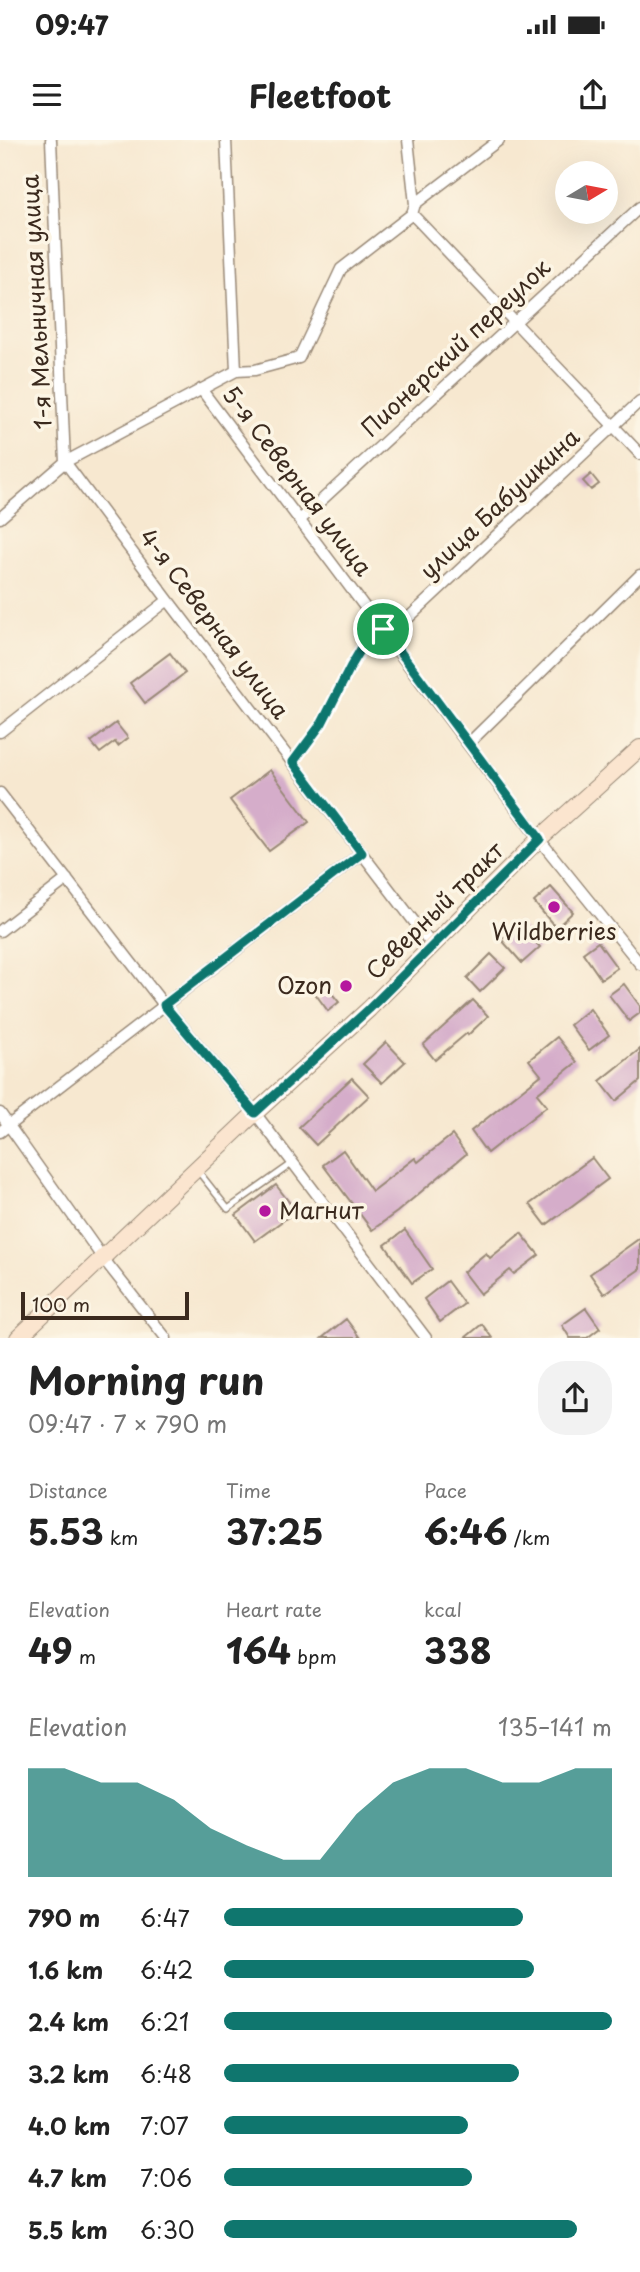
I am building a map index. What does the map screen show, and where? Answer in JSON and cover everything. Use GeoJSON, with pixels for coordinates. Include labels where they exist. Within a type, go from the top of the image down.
{"type":"FeatureCollection","features":[{"type":"Feature","properties":{"kind":"street","name":"1-я Мельничная улица"},"geometry":{"type":"LineString","coordinates":[[51,140],[65,462]]}},
{"type":"Feature","properties":{"kind":"street"},"geometry":{"type":"LineString","coordinates":[[226,140],[236,371]]}},
{"type":"Feature","properties":{"kind":"street"},"geometry":{"type":"LineString","coordinates":[[408,140],[413,209],[640,454]]}},
{"type":"Feature","properties":{"kind":"street"},"geometry":{"type":"LineString","coordinates":[[0,518],[65,462],[236,371],[255,370],[299,358],[341,269],[499,140]]}},
{"type":"Feature","properties":{"kind":"street","name":"Пионерский переулок"},"geometry":{"type":"LineString","coordinates":[[300,520],[640,207]]}},
{"type":"Feature","properties":{"kind":"street","name":"5-я Северная улица"},"geometry":{"type":"LineString","coordinates":[[201,390],[540,839],[640,964]]}},
{"type":"Feature","properties":{"kind":"street","name":"улица Бабушкина"},"geometry":{"type":"LineString","coordinates":[[386,633],[640,401]]}},
{"type":"Feature","properties":{"kind":"street","name":"4-я Северная улица"},"geometry":{"type":"LineString","coordinates":[[65,462],[432,945]]}},
{"type":"Feature","properties":{"kind":"street"},"geometry":{"type":"LineString","coordinates":[[469,743],[640,575]]}},
{"type":"Feature","properties":{"kind":"street"},"geometry":{"type":"LineString","coordinates":[[0,732],[168,600]]}},
{"type":"Feature","properties":{"kind":"street","name":"Северный тракт"},"geometry":{"type":"LineString","coordinates":[[18,1338],[196,1168],[369,1009],[540,839],[640,748]]}},
{"type":"Feature","properties":{"kind":"street"},"geometry":{"type":"LineString","coordinates":[[0,793],[164,1005],[255,1113],[426,1338]]}},
{"type":"Feature","properties":{"kind":"street"},"geometry":{"type":"LineString","coordinates":[[4,1129],[362,853]]}},
{"type":"Feature","properties":{"kind":"street"},"geometry":{"type":"LineString","coordinates":[[0,931],[67,879]]}},
{"type":"Feature","properties":{"kind":"street"},"geometry":{"type":"LineString","coordinates":[[0,1113],[4,1129],[166,1338]]}},
{"type":"Feature","properties":{"kind":"lane"},"geometry":{"type":"LineString","coordinates":[[196,1168],[228,1209],[293,1163]]}},
{"type":"Feature","properties":{"kind":"path"},"geometry":{"type":"LineString","coordinates":[[293,762],[322,723],[364,644],[386,633]]}},
{"type":"Feature","properties":{"kind":"building"},"geometry":{"type":"Polygon","coordinates":[[[591,474],[599,484],[591,490],[583,481],[591,474]]]}},
{"type":"Feature","properties":{"kind":"building"},"geometry":{"type":"Polygon","coordinates":[[[170,653],[185,673],[145,703],[130,683],[170,653]]]}},
{"type":"Feature","properties":{"kind":"building"},"geometry":{"type":"Polygon","coordinates":[[[116,723],[128,738],[118,746],[115,742],[100,753],[91,742],[116,723]]]}},
{"type":"Feature","properties":{"kind":"building"},"geometry":{"type":"Polygon","coordinates":[[[270,770],[309,822],[269,851],[230,800],[270,770]]]}},
{"type":"Feature","properties":{"kind":"building","name":"Wildberries"},"geometry":{"type":"Polygon","coordinates":[[[551,887],[573,912],[556,928],[534,902],[551,887]]]}},
{"type":"Feature","properties":{"kind":"building"},"geometry":{"type":"Polygon","coordinates":[[[518,923],[540,947],[522,963],[501,939],[518,923]]]}},
{"type":"Feature","properties":{"kind":"building"},"geometry":{"type":"Polygon","coordinates":[[[598,942],[617,968],[601,979],[583,953],[598,942]]]}},
{"type":"Feature","properties":{"kind":"building"},"geometry":{"type":"Polygon","coordinates":[[[491,954],[505,968],[480,992],[467,978],[491,954]]]}},
{"type":"Feature","properties":{"kind":"building"},"geometry":{"type":"Polygon","coordinates":[[[324,984],[339,1002],[328,1011],[314,992],[324,984]]]}},
{"type":"Feature","properties":{"kind":"building"},"geometry":{"type":"Polygon","coordinates":[[[624,984],[640,1006],[640,1013],[629,1021],[609,995],[624,984]]]}},
{"type":"Feature","properties":{"kind":"building"},"geometry":{"type":"Polygon","coordinates":[[[473,1000],[488,1016],[435,1060],[423,1045],[473,1000]]]}},
{"type":"Feature","properties":{"kind":"building"},"geometry":{"type":"Polygon","coordinates":[[[590,1009],[609,1035],[589,1050],[570,1025],[590,1009]]]}},
{"type":"Feature","properties":{"kind":"building"},"geometry":{"type":"Polygon","coordinates":[[[557,1037],[577,1062],[537,1094],[547,1106],[487,1153],[471,1131],[541,1075],[529,1060],[557,1037]]]}},
{"type":"Feature","properties":{"kind":"building"},"geometry":{"type":"Polygon","coordinates":[[[386,1042],[405,1062],[382,1083],[363,1064],[386,1042]]]}},
{"type":"Feature","properties":{"kind":"building"},"geometry":{"type":"Polygon","coordinates":[[[640,1049],[640,1081],[616,1101],[600,1081],[640,1049]]]}},
{"type":"Feature","properties":{"kind":"building"},"geometry":{"type":"Polygon","coordinates":[[[352,1078],[369,1096],[316,1145],[299,1127],[352,1078]]]}},
{"type":"Feature","properties":{"kind":"building"},"geometry":{"type":"Polygon","coordinates":[[[452,1135],[466,1154],[372,1230],[323,1165],[343,1150],[372,1191],[415,1158],[418,1162],[452,1135]]]}},
{"type":"Feature","properties":{"kind":"building"},"geometry":{"type":"Polygon","coordinates":[[[592,1158],[608,1179],[546,1225],[530,1204],[592,1158]]]}},
{"type":"Feature","properties":{"kind":"building"},"geometry":{"type":"Polygon","coordinates":[[[276,1185],[296,1211],[255,1241],[236,1215],[276,1185]]]}},
{"type":"Feature","properties":{"kind":"building"},"geometry":{"type":"Polygon","coordinates":[[[405,1230],[432,1269],[412,1283],[385,1245],[405,1230]]]}},
{"type":"Feature","properties":{"kind":"building"},"geometry":{"type":"Polygon","coordinates":[[[521,1233],[539,1255],[514,1274],[510,1270],[480,1294],[463,1272],[486,1253],[490,1258],[521,1233]]]}},
{"type":"Feature","properties":{"kind":"building"},"geometry":{"type":"Polygon","coordinates":[[[640,1238],[640,1269],[604,1294],[590,1274],[640,1238]]]}},
{"type":"Feature","properties":{"kind":"building"},"geometry":{"type":"Polygon","coordinates":[[[447,1281],[464,1304],[440,1322],[424,1299],[447,1281]]]}},
{"type":"Feature","properties":{"kind":"building"},"geometry":{"type":"Polygon","coordinates":[[[586,1308],[600,1328],[587,1338],[570,1338],[562,1325],[586,1308]]]}},
{"type":"Feature","properties":{"kind":"building"},"geometry":{"type":"Polygon","coordinates":[[[346,1319],[360,1338],[322,1338],[346,1319]]]}},
{"type":"Feature","properties":{"kind":"building"},"geometry":{"type":"Polygon","coordinates":[[[482,1324],[492,1338],[465,1338],[482,1324]]]}},
{"type":"Feature","properties":{"kind":"place","name":"Wildberries"},"geometry":{"type":"Point","coordinates":[554,907]}},
{"type":"Feature","properties":{"kind":"place","name":"Ozon"},"geometry":{"type":"Point","coordinates":[346,986]}},
{"type":"Feature","properties":{"kind":"place","name":"Магнит"},"geometry":{"type":"Point","coordinates":[265,1211]}},
{"type":"Feature","properties":{"kind":"route"},"geometry":{"type":"LineString","coordinates":[[383,629],[540,839],[369,1009],[255,1113],[164,1005],[362,853],[293,762],[322,723],[364,644],[383,629]]}}]}
